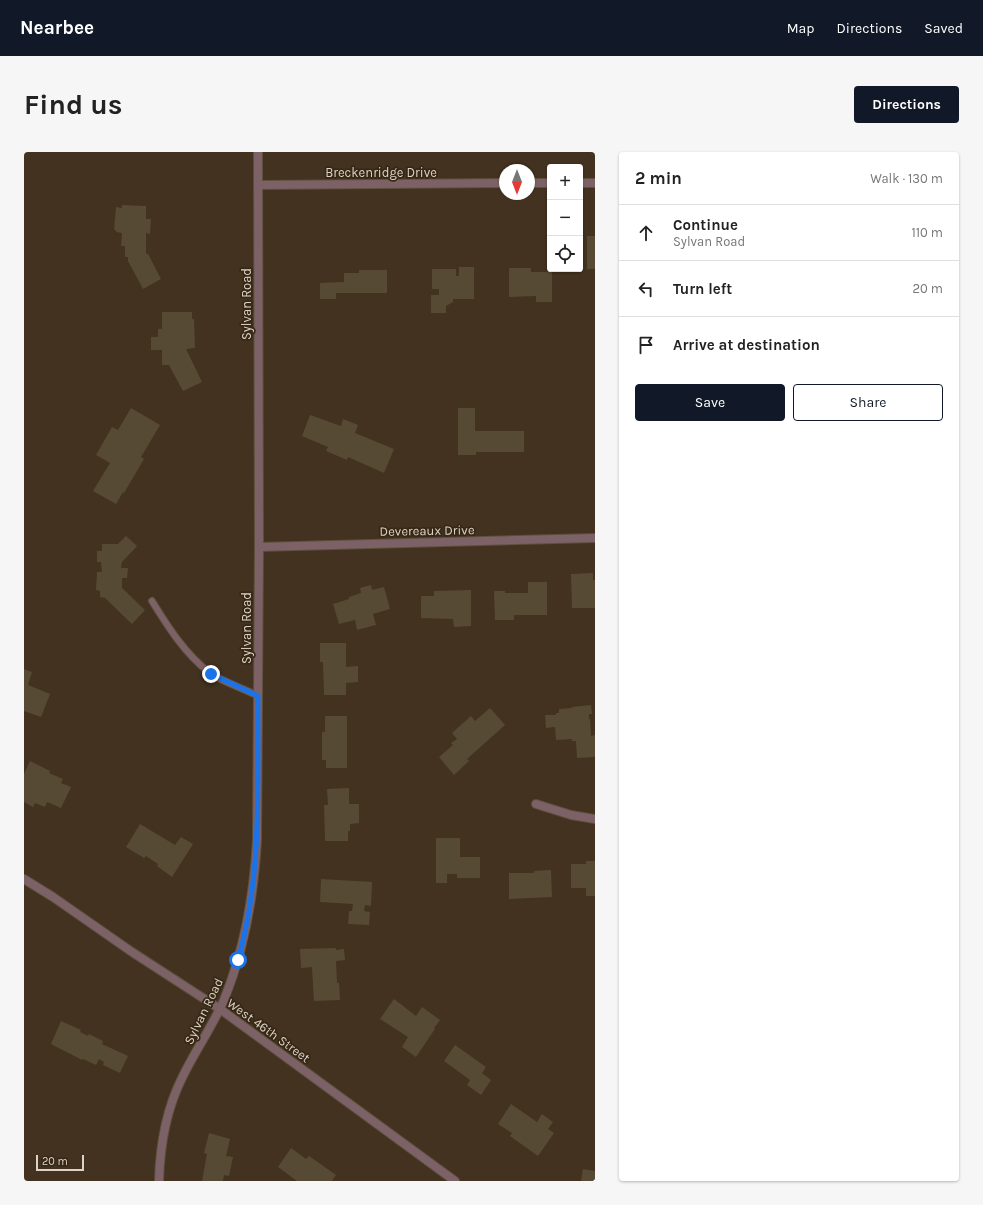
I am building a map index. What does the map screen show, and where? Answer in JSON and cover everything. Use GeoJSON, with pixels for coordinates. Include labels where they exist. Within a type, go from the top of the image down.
{"type":"FeatureCollection","features":[{"type":"Feature","properties":{"kind":"street","name":"Sylvan Road"},"geometry":{"type":"LineString","coordinates":[[159,1181],[162,1144],[172,1100],[181,1078],[220,1009],[231,981],[242,945],[254,886],[257,840],[259,546],[258,152]]}},
{"type":"Feature","properties":{"kind":"street"},"geometry":{"type":"LineString","coordinates":[[583,183],[595,182]]}},
{"type":"Feature","properties":{"kind":"street","name":"Breckenridge Drive"},"geometry":{"type":"LineString","coordinates":[[258,185],[499,183]]}},
{"type":"Feature","properties":{"kind":"street"},"geometry":{"type":"LineString","coordinates":[[535,183],[547,183]]}},
{"type":"Feature","properties":{"kind":"street","name":"Devereaux Drive"},"geometry":{"type":"LineString","coordinates":[[259,546],[595,538]]}},
{"type":"Feature","properties":{"kind":"street"},"geometry":{"type":"LineString","coordinates":[[536,804],[571,815],[595,819]]}},
{"type":"Feature","properties":{"kind":"street","name":"West 46th Street"},"geometry":{"type":"LineString","coordinates":[[24,879],[220,1009],[455,1181]]}},
{"type":"Feature","properties":{"kind":"lane"},"geometry":{"type":"LineString","coordinates":[[152,601],[170,629],[196,661],[211,674],[258,696]]}},
{"type":"Feature","properties":{"kind":"building"},"geometry":{"type":"Polygon","coordinates":[[[122,205],[146,206],[146,219],[151,219],[150,234],[146,233],[146,254],[148,254],[161,279],[143,289],[128,261],[128,257],[125,257],[125,246],[121,246],[122,233],[114,230],[116,207],[122,208],[122,205]]]}},
{"type":"Feature","properties":{"kind":"building"},"geometry":{"type":"Polygon","coordinates":[[[587,236],[595,236],[595,269],[587,269],[587,236]]]}},
{"type":"Feature","properties":{"kind":"building"},"geometry":{"type":"Polygon","coordinates":[[[459,267],[474,267],[474,299],[453,299],[453,302],[446,306],[446,313],[431,313],[431,295],[439,295],[439,289],[432,289],[432,269],[456,269],[456,276],[459,276],[459,267]]]}},
{"type":"Feature","properties":{"kind":"building"},"geometry":{"type":"Polygon","coordinates":[[[509,268],[531,268],[531,272],[552,272],[552,302],[536,302],[536,296],[509,297],[509,268]]]}},
{"type":"Feature","properties":{"kind":"building"},"geometry":{"type":"Polygon","coordinates":[[[359,270],[387,270],[387,293],[336,293],[336,299],[320,299],[320,283],[344,282],[344,273],[359,273],[359,270]]]}},
{"type":"Feature","properties":{"kind":"building"},"geometry":{"type":"Polygon","coordinates":[[[162,312],[192,312],[192,319],[194,319],[195,348],[186,349],[202,382],[183,391],[169,365],[162,365],[162,350],[151,350],[151,337],[158,337],[158,329],[162,329],[162,312]]]}},
{"type":"Feature","properties":{"kind":"building"},"geometry":{"type":"Polygon","coordinates":[[[131,408],[160,425],[141,457],[144,459],[116,504],[93,491],[110,463],[96,455],[112,427],[118,430],[131,408]]]}},
{"type":"Feature","properties":{"kind":"building"},"geometry":{"type":"Polygon","coordinates":[[[458,408],[475,408],[475,431],[524,431],[524,452],[476,452],[476,455],[458,455],[458,408]]]}},
{"type":"Feature","properties":{"kind":"building"},"geometry":{"type":"Polygon","coordinates":[[[310,415],[341,426],[343,419],[358,425],[355,433],[394,449],[384,473],[348,457],[347,460],[326,451],[328,447],[302,436],[310,415]]]}},
{"type":"Feature","properties":{"kind":"building"},"geometry":{"type":"Polygon","coordinates":[[[126,536],[137,546],[122,562],[121,568],[128,568],[127,578],[122,578],[122,588],[145,610],[132,624],[105,598],[100,597],[100,591],[96,590],[97,572],[102,572],[101,562],[97,562],[97,551],[102,551],[102,544],[118,544],[126,536]]]}},
{"type":"Feature","properties":{"kind":"building"},"geometry":{"type":"Polygon","coordinates":[[[593,573],[593,580],[595,580],[595,608],[572,608],[571,574],[593,573]]]}},
{"type":"Feature","properties":{"kind":"building"},"geometry":{"type":"Polygon","coordinates":[[[528,582],[547,582],[547,615],[514,615],[514,620],[495,620],[494,591],[505,591],[505,593],[528,593],[528,582]]]}},
{"type":"Feature","properties":{"kind":"building"},"geometry":{"type":"Polygon","coordinates":[[[371,585],[372,590],[384,587],[390,609],[373,614],[376,625],[357,630],[355,620],[339,624],[333,604],[361,593],[360,588],[371,585]]]}},
{"type":"Feature","properties":{"kind":"building"},"geometry":{"type":"Polygon","coordinates":[[[471,590],[471,626],[454,627],[453,619],[421,618],[421,596],[434,596],[434,591],[471,590]]]}},
{"type":"Feature","properties":{"kind":"building"},"geometry":{"type":"Polygon","coordinates":[[[320,643],[346,643],[346,667],[358,666],[358,682],[346,683],[346,695],[324,695],[323,662],[320,662],[320,643]]]}},
{"type":"Feature","properties":{"kind":"building"},"geometry":{"type":"Polygon","coordinates":[[[24,669],[32,672],[28,685],[50,694],[41,717],[24,711],[24,669]]]}},
{"type":"Feature","properties":{"kind":"building"},"geometry":{"type":"Polygon","coordinates":[[[591,705],[592,714],[589,714],[589,719],[591,736],[595,735],[595,757],[577,758],[576,741],[572,741],[572,739],[556,740],[555,727],[546,728],[545,715],[556,715],[556,713],[559,713],[559,709],[591,705]]]}},
{"type":"Feature","properties":{"kind":"building"},"geometry":{"type":"Polygon","coordinates":[[[490,708],[505,725],[467,759],[469,761],[454,775],[439,757],[453,745],[451,743],[457,739],[452,733],[471,716],[475,721],[490,708]]]}},
{"type":"Feature","properties":{"kind":"building"},"geometry":{"type":"Polygon","coordinates":[[[325,716],[347,716],[347,768],[326,768],[326,760],[322,760],[322,732],[325,732],[325,716]]]}},
{"type":"Feature","properties":{"kind":"building"},"geometry":{"type":"Polygon","coordinates":[[[30,761],[50,771],[49,773],[63,779],[61,783],[71,787],[61,808],[47,802],[45,807],[35,803],[33,807],[24,802],[24,774],[30,761]]]}},
{"type":"Feature","properties":{"kind":"building"},"geometry":{"type":"Polygon","coordinates":[[[349,788],[349,804],[359,804],[359,823],[350,824],[348,841],[325,841],[324,805],[328,805],[327,789],[349,788]]]}},
{"type":"Feature","properties":{"kind":"building"},"geometry":{"type":"Polygon","coordinates":[[[140,824],[175,845],[181,837],[193,844],[172,877],[157,866],[158,864],[146,856],[144,858],[126,847],[140,824]]]}},
{"type":"Feature","properties":{"kind":"building"},"geometry":{"type":"Polygon","coordinates":[[[436,838],[460,838],[460,857],[480,857],[480,878],[457,878],[457,874],[447,874],[447,883],[436,883],[436,838]]]}},
{"type":"Feature","properties":{"kind":"building"},"geometry":{"type":"Polygon","coordinates":[[[586,861],[595,861],[595,896],[586,896],[586,888],[571,888],[571,864],[586,864],[586,861]]]}},
{"type":"Feature","properties":{"kind":"building"},"geometry":{"type":"Polygon","coordinates":[[[551,870],[552,897],[509,899],[509,873],[534,873],[534,871],[551,870]]]}},
{"type":"Feature","properties":{"kind":"building"},"geometry":{"type":"Polygon","coordinates":[[[321,879],[372,882],[371,906],[365,905],[364,911],[370,912],[369,925],[348,924],[349,911],[352,911],[353,904],[320,902],[321,879]]]}},
{"type":"Feature","properties":{"kind":"building"},"geometry":{"type":"Polygon","coordinates":[[[336,948],[336,950],[344,949],[345,960],[336,961],[337,983],[339,983],[340,1000],[314,1001],[312,967],[301,968],[300,949],[336,948]]]}},
{"type":"Feature","properties":{"kind":"building"},"geometry":{"type":"Polygon","coordinates":[[[394,999],[416,1016],[422,1007],[440,1020],[416,1057],[402,1047],[408,1037],[380,1019],[394,999]]]}},
{"type":"Feature","properties":{"kind":"building"},"geometry":{"type":"Polygon","coordinates":[[[61,1021],[81,1030],[80,1032],[88,1036],[89,1034],[103,1041],[102,1044],[128,1056],[120,1073],[103,1065],[104,1062],[99,1059],[96,1065],[83,1059],[82,1060],[51,1044],[61,1021]]]}},
{"type":"Feature","properties":{"kind":"building"},"geometry":{"type":"Polygon","coordinates":[[[455,1045],[486,1067],[482,1073],[491,1080],[481,1095],[467,1085],[470,1080],[444,1061],[455,1045]]]}},
{"type":"Feature","properties":{"kind":"building"},"geometry":{"type":"Polygon","coordinates":[[[511,1104],[537,1122],[542,1114],[553,1122],[548,1129],[554,1133],[538,1156],[510,1136],[512,1133],[498,1124],[511,1104]]]}},
{"type":"Feature","properties":{"kind":"building"},"geometry":{"type":"Polygon","coordinates":[[[209,1133],[230,1139],[226,1156],[233,1157],[229,1176],[224,1175],[223,1181],[202,1181],[207,1154],[204,1153],[209,1133]]]}},
{"type":"Feature","properties":{"kind":"building"},"geometry":{"type":"Polygon","coordinates":[[[291,1148],[306,1159],[309,1156],[336,1175],[332,1181],[297,1181],[278,1167],[291,1148]]]}},
{"type":"Feature","properties":{"kind":"building"},"geometry":{"type":"Polygon","coordinates":[[[583,1169],[595,1171],[595,1181],[581,1181],[583,1169]]]}},
{"type":"Feature","properties":{"kind":"route"},"geometry":{"type":"LineString","coordinates":[[211,674],[258,696],[256,862],[250,908],[238,960]]}}]}
